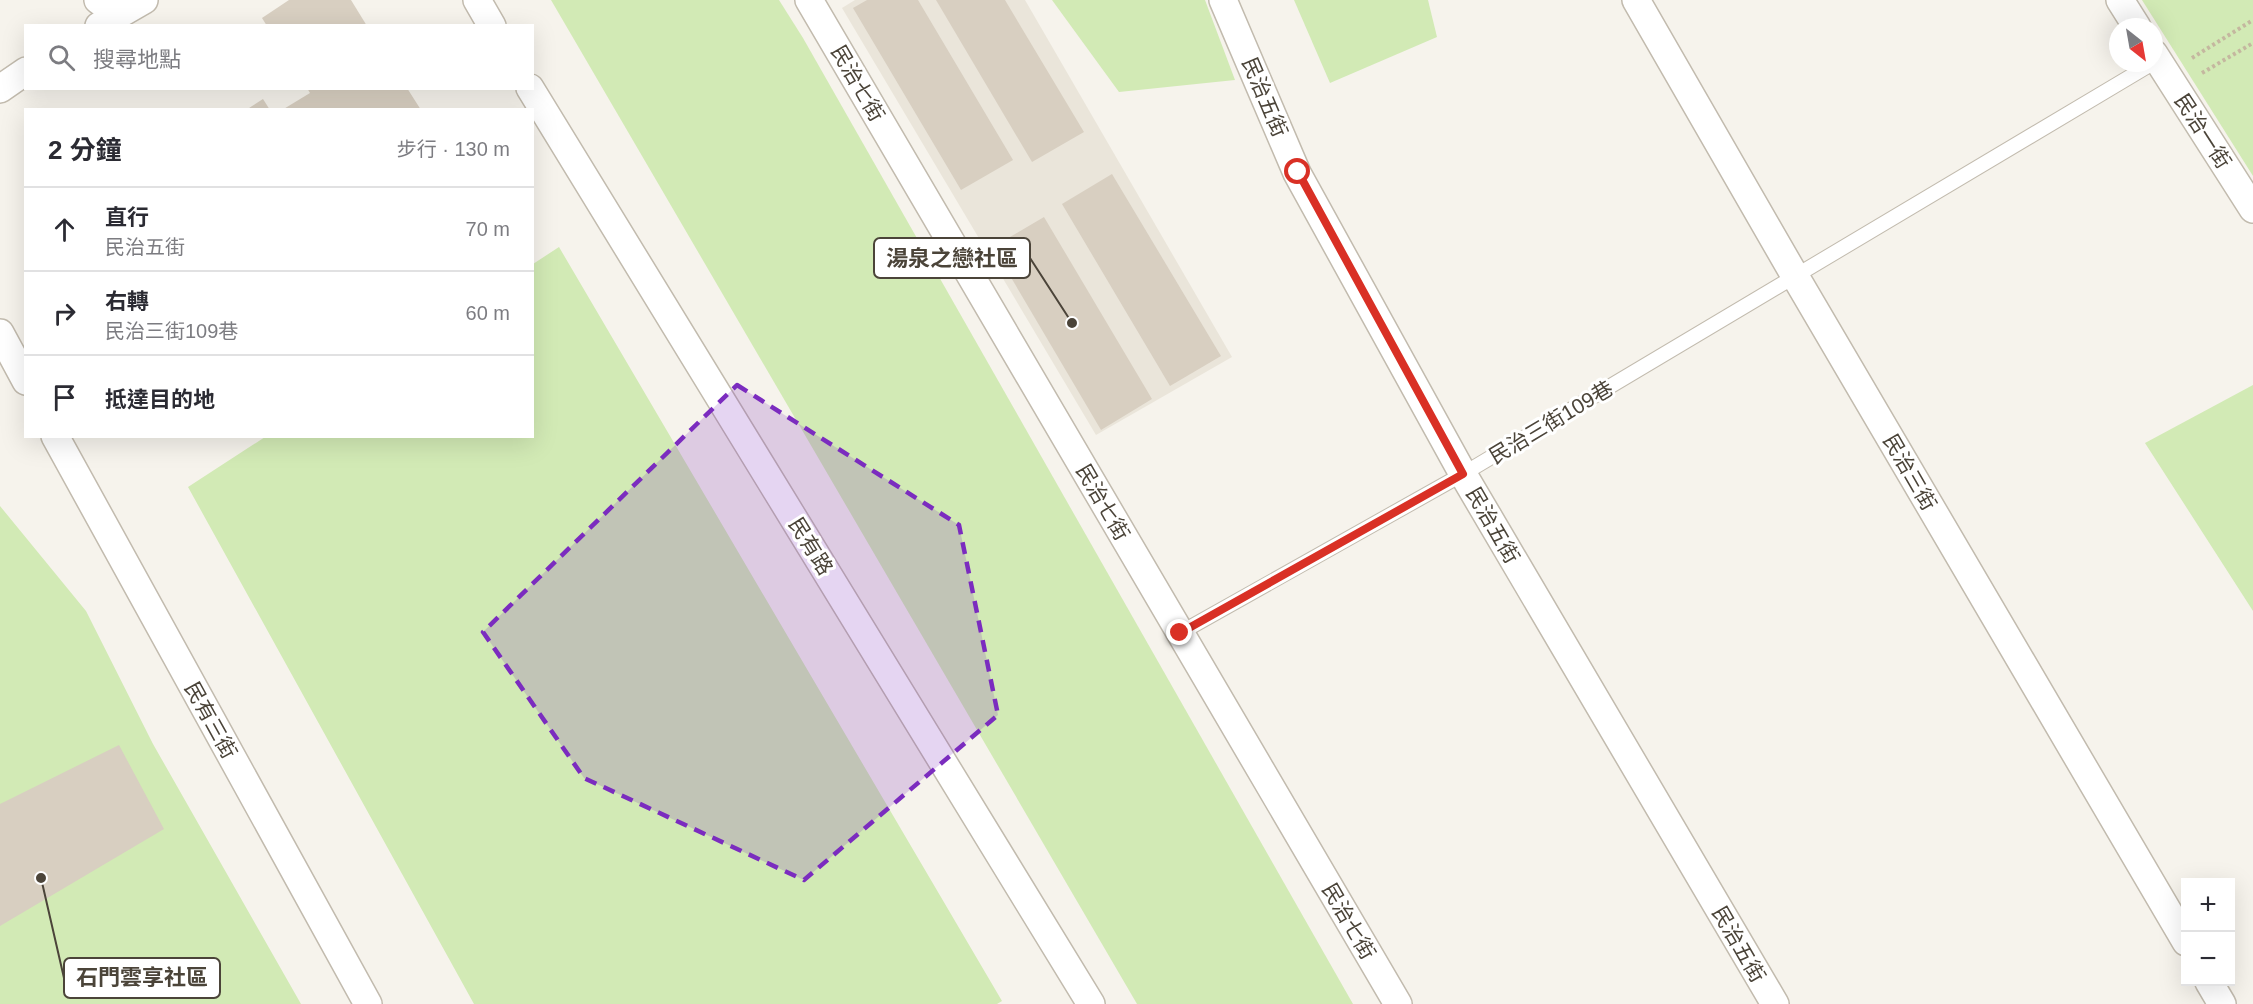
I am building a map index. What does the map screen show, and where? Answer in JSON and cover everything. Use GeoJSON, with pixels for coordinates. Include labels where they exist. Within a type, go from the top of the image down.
{"type":"FeatureCollection","features":[{"type":"Feature","properties":{"kind":"street"},"geometry":{"type":"LineString","coordinates":[[105,13],[144,0]]}},
{"type":"Feature","properties":{"kind":"street"},"geometry":{"type":"LineString","coordinates":[[477,0],[491,24]]}},
{"type":"Feature","properties":{"kind":"street","name":"民治七街"},"geometry":{"type":"LineString","coordinates":[[809,0],[1398,1004]]}},
{"type":"Feature","properties":{"kind":"street","name":"民治五街"},"geometry":{"type":"LineString","coordinates":[[1223,0],[1298,172],[1463,474],[1775,1004]]}},
{"type":"Feature","properties":{"kind":"street","name":"民治三街"},"geometry":{"type":"LineString","coordinates":[[1636,0],[1795,276],[2181,933]]}},
{"type":"Feature","properties":{"kind":"street"},"geometry":{"type":"LineString","coordinates":[[2120,0],[2131,18]]}},
{"type":"Feature","properties":{"kind":"street"},"geometry":{"type":"LineString","coordinates":[[0,89],[24,71]]}},
{"type":"Feature","properties":{"kind":"street","name":"民治一街"},"geometry":{"type":"LineString","coordinates":[[2163,72],[2253,209]]}},
{"type":"Feature","properties":{"kind":"street","name":"民有路"},"geometry":{"type":"LineString","coordinates":[[531,90],[1083,1001]]}},
{"type":"Feature","properties":{"kind":"street"},"geometry":{"type":"LineString","coordinates":[[0,333],[24,377]]}},
{"type":"Feature","properties":{"kind":"street","name":"民有三街"},"geometry":{"type":"LineString","coordinates":[[56,438],[368,1004]]}},
{"type":"Feature","properties":{"kind":"street"},"geometry":{"type":"LineString","coordinates":[[2212,986],[2222,1004]]}},
{"type":"Feature","properties":{"kind":"lane","name":"民治三街109巷"},"geometry":{"type":"LineString","coordinates":[[1180,633],[1463,474],[2135,72]]}},
{"type":"Feature","properties":{"kind":"path"},"geometry":{"type":"LineString","coordinates":[[2191,58],[2253,20]]}},
{"type":"Feature","properties":{"kind":"path"},"geometry":{"type":"LineString","coordinates":[[2202,74],[2253,43]]}},
{"type":"Feature","properties":{"kind":"highlighted area"},"geometry":{"type":"Polygon","coordinates":[[[737,385],[959,525],[998,715],[804,880],[584,778],[483,632],[737,385]]]}},
{"type":"Feature","properties":{"kind":"shaded area"},"geometry":{"type":"Polygon","coordinates":[[[855,0],[1025,0],[1232,357],[1096,435],[842,8],[855,0]]]}},
{"type":"Feature","properties":{"kind":"green space"},"geometry":{"type":"Polygon","coordinates":[[[551,0],[779,0],[803,38],[1353,1004],[1137,1004],[551,0]]]}},
{"type":"Feature","properties":{"kind":"green space"},"geometry":{"type":"Polygon","coordinates":[[[1052,0],[1205,0],[1235,80],[1119,92],[1052,0]]]}},
{"type":"Feature","properties":{"kind":"green space"},"geometry":{"type":"Polygon","coordinates":[[[1294,0],[1428,0],[1437,37],[1330,83],[1294,0]]]}},
{"type":"Feature","properties":{"kind":"green space"},"geometry":{"type":"Polygon","coordinates":[[[2142,0],[2253,0],[2253,176],[2163,33],[2163,18],[2153,18],[2142,0]]]}},
{"type":"Feature","properties":{"kind":"green space"},"geometry":{"type":"Polygon","coordinates":[[[559,247],[1002,1001],[997,1004],[474,1004],[188,487],[263,438],[534,438],[534,263],[559,247]]]}},
{"type":"Feature","properties":{"kind":"green space"},"geometry":{"type":"Polygon","coordinates":[[[2253,385],[2253,611],[2145,443],[2253,385]]]}},
{"type":"Feature","properties":{"kind":"green space"},"geometry":{"type":"Polygon","coordinates":[[[0,506],[86,611],[153,744],[301,1004],[0,1004],[0,506]]]}},
{"type":"Feature","properties":{"kind":"building"},"geometry":{"type":"Polygon","coordinates":[[[289,0],[351,0],[366,24],[266,24],[262,18],[289,0]]]}},
{"type":"Feature","properties":{"kind":"building"},"geometry":{"type":"Polygon","coordinates":[[[867,0],[918,0],[1013,160],[961,190],[853,8],[867,0]]]}},
{"type":"Feature","properties":{"kind":"building"},"geometry":{"type":"Polygon","coordinates":[[[936,0],[1005,0],[1084,132],[1032,162],[936,0]]]}},
{"type":"Feature","properties":{"kind":"building"},"geometry":{"type":"Polygon","coordinates":[[[308,90],[408,90],[420,108],[285,108],[310,93],[308,90]]]}},
{"type":"Feature","properties":{"kind":"building"},"geometry":{"type":"Polygon","coordinates":[[[263,99],[269,108],[249,108],[263,99]]]}},
{"type":"Feature","properties":{"kind":"building"},"geometry":{"type":"Polygon","coordinates":[[[1112,174],[1221,356],[1170,386],[1062,204],[1112,174]]]}},
{"type":"Feature","properties":{"kind":"building"},"geometry":{"type":"Polygon","coordinates":[[[1044,217],[1152,399],[1101,430],[993,247],[1044,217]]]}},
{"type":"Feature","properties":{"kind":"building"},"geometry":{"type":"Polygon","coordinates":[[[119,745],[164,829],[0,926],[0,804],[119,745]]]}},
{"type":"Feature","properties":{"kind":"place","name":"湯泉之戀社區"},"geometry":{"type":"Point","coordinates":[1072,323]}},
{"type":"Feature","properties":{"kind":"place","name":"石門雲享社區"},"geometry":{"type":"Point","coordinates":[41,878]}},
{"type":"Feature","properties":{"kind":"route"},"geometry":{"type":"LineString","coordinates":[[1180,633],[1463,474],[1298,172]]}}]}
